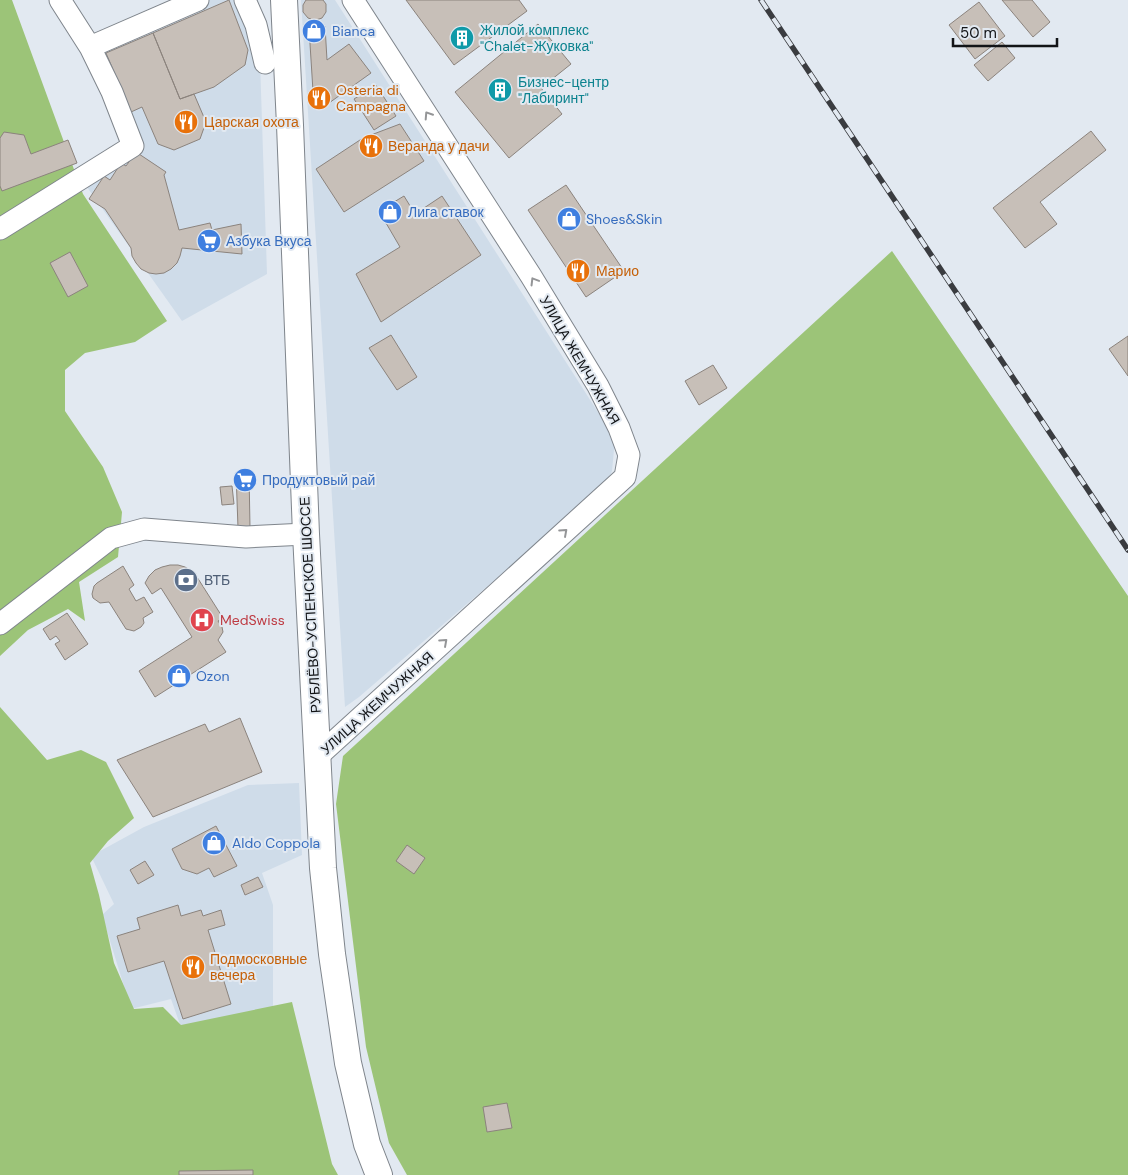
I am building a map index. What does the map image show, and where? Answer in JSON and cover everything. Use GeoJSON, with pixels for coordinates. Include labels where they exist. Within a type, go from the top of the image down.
{"type":"FeatureCollection","features":[{"type":"Feature","properties":{"kind":"main road","name":"РУБЛЁВО-УСПЕНСКОЕ ШОССЕ"},"geometry":{"type":"LineString","coordinates":[[284,0],[306,534],[323,868],[332,954],[348,1064],[367,1144],[379,1175]]}},
{"type":"Feature","properties":{"kind":"street"},"geometry":{"type":"LineString","coordinates":[[0,229],[133,146],[112,92],[90,47],[60,0]]}},
{"type":"Feature","properties":{"kind":"street"},"geometry":{"type":"LineString","coordinates":[[90,47],[198,0]]}},
{"type":"Feature","properties":{"kind":"street"},"geometry":{"type":"LineString","coordinates":[[245,0],[256,25],[265,63],[286,37]]}},
{"type":"Feature","properties":{"kind":"street","name":"УЛИЦА ЖЕМЧУЖНАЯ"},"geometry":{"type":"LineString","coordinates":[[317,756],[625,476],[629,455],[619,428],[598,386],[542,293],[353,0]]}},
{"type":"Feature","properties":{"kind":"street"},"geometry":{"type":"LineString","coordinates":[[0,624],[111,538],[144,529],[246,537],[306,534]]}},
{"type":"Feature","properties":{"kind":"shaded area"},"geometry":{"type":"Polygon","coordinates":[[[204,0],[258,0],[267,274],[182,321],[82,180],[144,147],[100,47],[204,0]]]}},
{"type":"Feature","properties":{"kind":"shaded area"},"geometry":{"type":"Polygon","coordinates":[[[301,0],[335,0],[615,439],[612,471],[607,483],[345,707],[301,0]]]}},
{"type":"Feature","properties":{"kind":"shaded area"},"geometry":{"type":"Polygon","coordinates":[[[299,783],[302,855],[262,873],[273,905],[273,1014],[183,1033],[171,999],[131,1009],[102,915],[114,904],[91,856],[144,827],[248,785],[299,783]]]}},
{"type":"Feature","properties":{"kind":"green space"},"geometry":{"type":"Polygon","coordinates":[[[0,0],[12,0],[83,194],[167,321],[135,342],[85,353],[65,370],[65,411],[103,467],[122,512],[118,557],[79,582],[85,621],[68,609],[28,630],[0,656],[0,0]]]}},
{"type":"Feature","properties":{"kind":"green space"},"geometry":{"type":"Polygon","coordinates":[[[892,251],[1128,596],[1128,1175],[407,1175],[389,1143],[366,1047],[336,804],[343,756],[892,251]]]}},
{"type":"Feature","properties":{"kind":"green space"},"geometry":{"type":"Polygon","coordinates":[[[0,707],[47,760],[81,750],[106,762],[134,818],[108,841],[90,863],[114,963],[134,1009],[163,1007],[181,1025],[292,1002],[332,1164],[338,1175],[0,1175],[0,707]]]}},
{"type":"Feature","properties":{"kind":"building"},"geometry":{"type":"Polygon","coordinates":[[[229,0],[248,50],[245,65],[214,87],[180,99],[153,33],[229,0]]]}},
{"type":"Feature","properties":{"kind":"building"},"geometry":{"type":"Polygon","coordinates":[[[306,0],[323,0],[326,4],[326,12],[322,18],[316,20],[325,26],[327,60],[349,44],[371,73],[322,108],[314,107],[309,28],[311,19],[303,12],[303,5],[306,0]]]}},
{"type":"Feature","properties":{"kind":"building","name":"Жилой комплекс \"Chalet-Жуковка\""},"geometry":{"type":"Polygon","coordinates":[[[406,0],[519,0],[527,11],[454,65],[406,0]]]}},
{"type":"Feature","properties":{"kind":"building"},"geometry":{"type":"Polygon","coordinates":[[[1002,0],[1032,0],[1050,22],[1033,37],[1002,0]]]}},
{"type":"Feature","properties":{"kind":"building"},"geometry":{"type":"Polygon","coordinates":[[[979,2],[1005,36],[975,59],[949,25],[979,2]]]}},
{"type":"Feature","properties":{"kind":"building","name":"Бизнес-центр \"Лабиринт\""},"geometry":{"type":"Polygon","coordinates":[[[538,24],[571,64],[541,88],[562,114],[509,158],[455,92],[538,24]]]}},
{"type":"Feature","properties":{"kind":"building"},"geometry":{"type":"Polygon","coordinates":[[[153,33],[180,99],[194,94],[206,122],[200,139],[174,150],[158,144],[142,107],[131,112],[106,53],[153,33]]]}},
{"type":"Feature","properties":{"kind":"building"},"geometry":{"type":"Polygon","coordinates":[[[1002,42],[1015,58],[988,81],[974,65],[1002,42]]]}},
{"type":"Feature","properties":{"kind":"building"},"geometry":{"type":"Polygon","coordinates":[[[376,85],[396,116],[374,130],[354,99],[376,85]]]}},
{"type":"Feature","properties":{"kind":"building"},"geometry":{"type":"Polygon","coordinates":[[[400,124],[424,161],[344,212],[316,169],[363,138],[400,124]]]}},
{"type":"Feature","properties":{"kind":"building"},"geometry":{"type":"Polygon","coordinates":[[[1091,131],[1106,150],[1040,202],[1057,224],[1025,248],[993,208],[1091,131]]]}},
{"type":"Feature","properties":{"kind":"building"},"geometry":{"type":"Polygon","coordinates":[[[4,132],[24,135],[31,154],[68,140],[77,163],[2,191],[0,186],[0,138],[4,132]]]}},
{"type":"Feature","properties":{"kind":"building"},"geometry":{"type":"Polygon","coordinates":[[[136,152],[166,172],[164,175],[179,230],[210,223],[212,230],[241,224],[242,254],[182,248],[177,263],[164,273],[149,273],[141,269],[132,256],[131,248],[105,209],[89,199],[104,176],[110,180],[121,163],[126,166],[136,152]]]}},
{"type":"Feature","properties":{"kind":"building"},"geometry":{"type":"Polygon","coordinates":[[[566,185],[624,271],[586,297],[528,210],[566,185]]]}},
{"type":"Feature","properties":{"kind":"building"},"geometry":{"type":"Polygon","coordinates":[[[404,196],[415,214],[442,196],[481,255],[381,322],[356,274],[400,247],[379,211],[404,196]]]}},
{"type":"Feature","properties":{"kind":"building"},"geometry":{"type":"Polygon","coordinates":[[[70,252],[88,286],[68,297],[50,263],[70,252]]]}},
{"type":"Feature","properties":{"kind":"building"},"geometry":{"type":"Polygon","coordinates":[[[391,335],[417,377],[397,390],[369,348],[391,335]]]}},
{"type":"Feature","properties":{"kind":"building"},"geometry":{"type":"Polygon","coordinates":[[[1128,336],[1128,376],[1109,349],[1128,336]]]}},
{"type":"Feature","properties":{"kind":"building"},"geometry":{"type":"Polygon","coordinates":[[[713,365],[727,388],[699,405],[685,381],[713,365]]]}},
{"type":"Feature","properties":{"kind":"building"},"geometry":{"type":"Polygon","coordinates":[[[249,471],[250,528],[238,528],[236,472],[249,471]]]}},
{"type":"Feature","properties":{"kind":"building"},"geometry":{"type":"Polygon","coordinates":[[[232,486],[234,504],[222,505],[220,487],[232,486]]]}},
{"type":"Feature","properties":{"kind":"building"},"geometry":{"type":"Polygon","coordinates":[[[170,565],[185,567],[197,577],[223,618],[218,621],[223,632],[218,640],[226,652],[155,697],[139,671],[192,637],[161,588],[152,594],[145,583],[155,570],[170,565]]]}},
{"type":"Feature","properties":{"kind":"building"},"geometry":{"type":"Polygon","coordinates":[[[123,566],[134,585],[129,589],[136,601],[144,597],[153,612],[143,618],[144,623],[134,631],[126,629],[109,602],[100,603],[93,598],[92,594],[97,583],[123,566]]]}},
{"type":"Feature","properties":{"kind":"building"},"geometry":{"type":"Polygon","coordinates":[[[67,613],[88,644],[65,660],[55,644],[60,641],[56,636],[50,640],[43,629],[67,613]]]}},
{"type":"Feature","properties":{"kind":"building"},"geometry":{"type":"Polygon","coordinates":[[[240,718],[262,772],[153,817],[117,760],[205,724],[209,732],[240,718]]]}},
{"type":"Feature","properties":{"kind":"building"},"geometry":{"type":"Polygon","coordinates":[[[216,826],[237,866],[214,877],[209,868],[197,874],[182,869],[172,849],[216,826]]]}},
{"type":"Feature","properties":{"kind":"building"},"geometry":{"type":"Polygon","coordinates":[[[407,845],[425,858],[414,874],[396,861],[407,845]]]}},
{"type":"Feature","properties":{"kind":"building"},"geometry":{"type":"Polygon","coordinates":[[[145,861],[154,875],[138,884],[130,870],[145,861]]]}},
{"type":"Feature","properties":{"kind":"building"},"geometry":{"type":"Polygon","coordinates":[[[258,877],[263,887],[245,895],[241,885],[258,877]]]}},
{"type":"Feature","properties":{"kind":"building","name":"Подмосковные вечера"},"geometry":{"type":"Polygon","coordinates":[[[178,905],[181,916],[201,910],[203,916],[221,910],[225,925],[208,930],[231,1004],[183,1019],[164,961],[128,972],[117,936],[140,929],[137,918],[178,905]]]}},
{"type":"Feature","properties":{"kind":"building"},"geometry":{"type":"Polygon","coordinates":[[[507,1103],[512,1128],[487,1132],[483,1107],[507,1103]]]}},
{"type":"Feature","properties":{"kind":"building"},"geometry":{"type":"Polygon","coordinates":[[[253,1170],[253,1175],[179,1175],[179,1171],[253,1170]]]}},
{"type":"Feature","properties":{"kind":"railway"},"geometry":{"type":"LineString","coordinates":[[761,0],[1128,550]]}},
{"type":"Feature","properties":{"kind":"place","name":"Bianca"},"geometry":{"type":"Point","coordinates":[314,31]}},
{"type":"Feature","properties":{"kind":"place","name":"Жилой комплекс \"Chalet-Жуковка\""},"geometry":{"type":"Point","coordinates":[462,38]}},
{"type":"Feature","properties":{"kind":"place","name":"Бизнес-центр \"Лабиринт\""},"geometry":{"type":"Point","coordinates":[500,90]}},
{"type":"Feature","properties":{"kind":"place","name":"Osteria di Campagna"},"geometry":{"type":"Point","coordinates":[319,98]}},
{"type":"Feature","properties":{"kind":"place","name":"Царская охота"},"geometry":{"type":"Point","coordinates":[186,122]}},
{"type":"Feature","properties":{"kind":"place","name":"Веранда у дачи"},"geometry":{"type":"Point","coordinates":[371,146]}},
{"type":"Feature","properties":{"kind":"place","name":"Лига ставок"},"geometry":{"type":"Point","coordinates":[390,212]}},
{"type":"Feature","properties":{"kind":"place","name":"Shoes&Skin"},"geometry":{"type":"Point","coordinates":[569,219]}},
{"type":"Feature","properties":{"kind":"place","name":"Азбука Вкуса"},"geometry":{"type":"Point","coordinates":[209,241]}},
{"type":"Feature","properties":{"kind":"place","name":"Марио"},"geometry":{"type":"Point","coordinates":[578,271]}},
{"type":"Feature","properties":{"kind":"place","name":"Продуктовый рай"},"geometry":{"type":"Point","coordinates":[245,480]}},
{"type":"Feature","properties":{"kind":"place","name":"ВТБ"},"geometry":{"type":"Point","coordinates":[186,580]}},
{"type":"Feature","properties":{"kind":"place","name":"MedSwiss"},"geometry":{"type":"Point","coordinates":[202,620]}},
{"type":"Feature","properties":{"kind":"place","name":"Ozon"},"geometry":{"type":"Point","coordinates":[179,676]}},
{"type":"Feature","properties":{"kind":"place","name":"Aldo Coppola"},"geometry":{"type":"Point","coordinates":[214,843]}},
{"type":"Feature","properties":{"kind":"place","name":"Подмосковные вечера"},"geometry":{"type":"Point","coordinates":[193,967]}}]}
